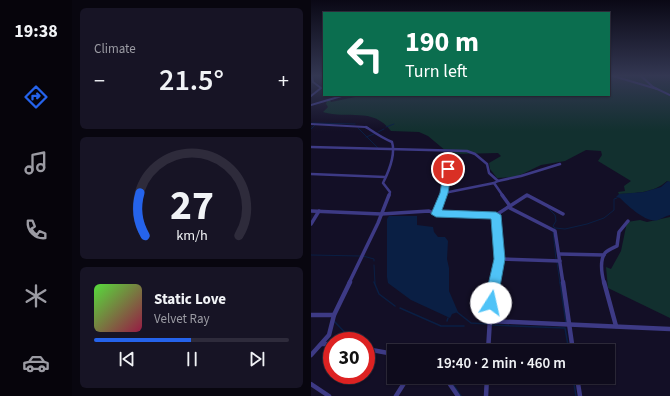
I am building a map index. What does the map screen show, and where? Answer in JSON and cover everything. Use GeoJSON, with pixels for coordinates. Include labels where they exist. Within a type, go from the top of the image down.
{"type":"FeatureCollection","features":[{"type":"Feature","properties":{"kind":"street"},"geometry":{"type":"LineString","coordinates":[[311,97],[311,104],[341,96]]}},
{"type":"Feature","properties":{"kind":"street"},"geometry":{"type":"LineString","coordinates":[[311,124],[365,126],[376,132],[381,138],[392,142],[394,149],[388,174],[383,183],[390,192],[334,315],[329,335],[311,355]]}},
{"type":"Feature","properties":{"kind":"street"},"geometry":{"type":"LineString","coordinates":[[311,147],[467,151],[484,160],[487,164],[489,173],[498,181]]}},
{"type":"Feature","properties":{"kind":"street"},"geometry":{"type":"LineString","coordinates":[[444,193],[521,176],[560,164]]}},
{"type":"Feature","properties":{"kind":"street"},"geometry":{"type":"LineString","coordinates":[[436,214],[444,193],[450,166]]}},
{"type":"Feature","properties":{"kind":"street"},"geometry":{"type":"LineString","coordinates":[[448,172],[464,169]]}},
{"type":"Feature","properties":{"kind":"street"},"geometry":{"type":"LineString","coordinates":[[311,174],[385,177]]}},
{"type":"Feature","properties":{"kind":"street"},"geometry":{"type":"LineString","coordinates":[[494,182],[509,206],[555,231],[572,344]]}},
{"type":"Feature","properties":{"kind":"street"},"geometry":{"type":"LineString","coordinates":[[311,211],[381,214],[429,211],[436,214],[496,215],[527,195],[563,214]]}},
{"type":"Feature","properties":{"kind":"street"},"geometry":{"type":"LineString","coordinates":[[311,224],[319,211]]}},
{"type":"Feature","properties":{"kind":"street"},"geometry":{"type":"LineString","coordinates":[[488,344],[491,303],[499,259],[496,215]]}},
{"type":"Feature","properties":{"kind":"street"},"geometry":{"type":"LineString","coordinates":[[559,254],[604,255],[617,246],[619,232],[628,221]]}},
{"type":"Feature","properties":{"kind":"street"},"geometry":{"type":"LineString","coordinates":[[604,255],[602,276],[616,326]]}},
{"type":"Feature","properties":{"kind":"street"},"geometry":{"type":"LineString","coordinates":[[499,259],[560,261]]}},
{"type":"Feature","properties":{"kind":"street"},"geometry":{"type":"LineString","coordinates":[[311,315],[334,315]]}},
{"type":"Feature","properties":{"kind":"street"},"geometry":{"type":"LineString","coordinates":[[489,322],[670,329]]}},
{"type":"Feature","properties":{"kind":"street"},"geometry":{"type":"LineString","coordinates":[[375,351],[387,353]]}},
{"type":"Feature","properties":{"kind":"street"},"geometry":{"type":"LineString","coordinates":[[311,384],[329,396]]}},
{"type":"Feature","properties":{"kind":"street"},"geometry":{"type":"LineString","coordinates":[[396,396],[404,384]]}},
{"type":"Feature","properties":{"kind":"street"},"geometry":{"type":"LineString","coordinates":[[450,384],[458,396]]}},
{"type":"Feature","properties":{"kind":"street"},"geometry":{"type":"LineString","coordinates":[[486,396],[487,384]]}},
{"type":"Feature","properties":{"kind":"street"},"geometry":{"type":"LineString","coordinates":[[578,384],[580,396]]}},
{"type":"Feature","properties":{"kind":"green space"},"geometry":{"type":"Polygon","coordinates":[[[610,94],[670,94],[670,182],[667,181],[656,188],[644,192],[619,194],[618,192],[625,191],[624,186],[631,181],[598,161],[602,155],[601,151],[586,150],[565,161],[541,165],[516,177],[497,178],[490,169],[489,163],[501,156],[498,153],[458,154],[446,151],[428,136],[419,132],[391,131],[384,123],[368,116],[341,115],[323,112],[328,107],[326,104],[327,101],[330,100],[331,102],[360,96],[610,96],[610,94]]]}},
{"type":"Feature","properties":{"kind":"green space"},"geometry":{"type":"Polygon","coordinates":[[[670,217],[670,318],[608,288],[606,267],[611,269],[621,251],[627,222],[640,220],[647,222],[670,217]]]}},
{"type":"Feature","properties":{"kind":"water"},"geometry":{"type":"Polygon","coordinates":[[[668,181],[670,182],[670,215],[658,220],[643,217],[620,198],[616,197],[619,194],[644,192],[661,187],[668,181]]]}},
{"type":"Feature","properties":{"kind":"water"},"geometry":{"type":"Polygon","coordinates":[[[389,216],[417,216],[417,225],[433,227],[434,232],[438,237],[445,237],[448,241],[447,259],[449,268],[449,291],[458,312],[452,314],[450,318],[411,300],[388,283],[387,219],[389,216]]]}},
{"type":"Feature","properties":{"kind":"waterway"},"geometry":{"type":"LineString","coordinates":[[312,123],[355,124]]}},
{"type":"Feature","properties":{"kind":"waterway"},"geometry":{"type":"LineString","coordinates":[[386,127],[394,124]]}},
{"type":"Feature","properties":{"kind":"waterway"},"geometry":{"type":"LineString","coordinates":[[311,129],[315,125]]}},
{"type":"Feature","properties":{"kind":"waterway"},"geometry":{"type":"LineString","coordinates":[[358,128],[367,137]]}},
{"type":"Feature","properties":{"kind":"waterway"},"geometry":{"type":"LineString","coordinates":[[378,132],[384,129]]}},
{"type":"Feature","properties":{"kind":"waterway"},"geometry":{"type":"LineString","coordinates":[[367,137],[374,134]]}},
{"type":"Feature","properties":{"kind":"waterway"},"geometry":{"type":"LineString","coordinates":[[367,137],[378,148]]}},
{"type":"Feature","properties":{"kind":"waterway"},"geometry":{"type":"LineString","coordinates":[[555,228],[565,229],[604,218],[614,210],[614,199],[617,198]]}},
{"type":"Feature","properties":{"kind":"waterway"},"geometry":{"type":"LineString","coordinates":[[548,208],[555,215],[556,221],[553,226],[555,228]]}},
{"type":"Feature","properties":{"kind":"waterway"},"geometry":{"type":"LineString","coordinates":[[555,228],[553,231],[556,259]]}},
{"type":"Feature","properties":{"kind":"waterway"},"geometry":{"type":"LineString","coordinates":[[311,255],[360,256]]}},
{"type":"Feature","properties":{"kind":"waterway"},"geometry":{"type":"LineString","coordinates":[[363,256],[374,259],[374,261]]}},
{"type":"Feature","properties":{"kind":"waterway"},"geometry":{"type":"LineString","coordinates":[[557,262],[560,283]]}},
{"type":"Feature","properties":{"kind":"waterway"},"geometry":{"type":"LineString","coordinates":[[374,265],[375,283]]}},
{"type":"Feature","properties":{"kind":"waterway"},"geometry":{"type":"LineString","coordinates":[[374,282],[379,294],[395,306]]}},
{"type":"Feature","properties":{"kind":"waterway"},"geometry":{"type":"LineString","coordinates":[[560,282],[566,323]]}},
{"type":"Feature","properties":{"kind":"waterway"},"geometry":{"type":"LineString","coordinates":[[400,308],[441,326],[464,326]]}},
{"type":"Feature","properties":{"kind":"waterway"},"geometry":{"type":"LineString","coordinates":[[457,312],[471,323],[488,324]]}},
{"type":"Feature","properties":{"kind":"waterway"},"geometry":{"type":"LineString","coordinates":[[334,321],[344,332]]}},
{"type":"Feature","properties":{"kind":"waterway"},"geometry":{"type":"LineString","coordinates":[[492,325],[565,328],[568,344]]}},
{"type":"Feature","properties":{"kind":"waterway"},"geometry":{"type":"LineString","coordinates":[[453,384],[461,396]]}},
{"type":"Feature","properties":{"kind":"waterway"},"geometry":{"type":"LineString","coordinates":[[574,384],[576,396]]}},
{"type":"Feature","properties":{"kind":"route"},"geometry":{"type":"LineString","coordinates":[[448,169],[444,193],[438,205],[436,214],[496,215],[499,259],[491,303]]}}]}
